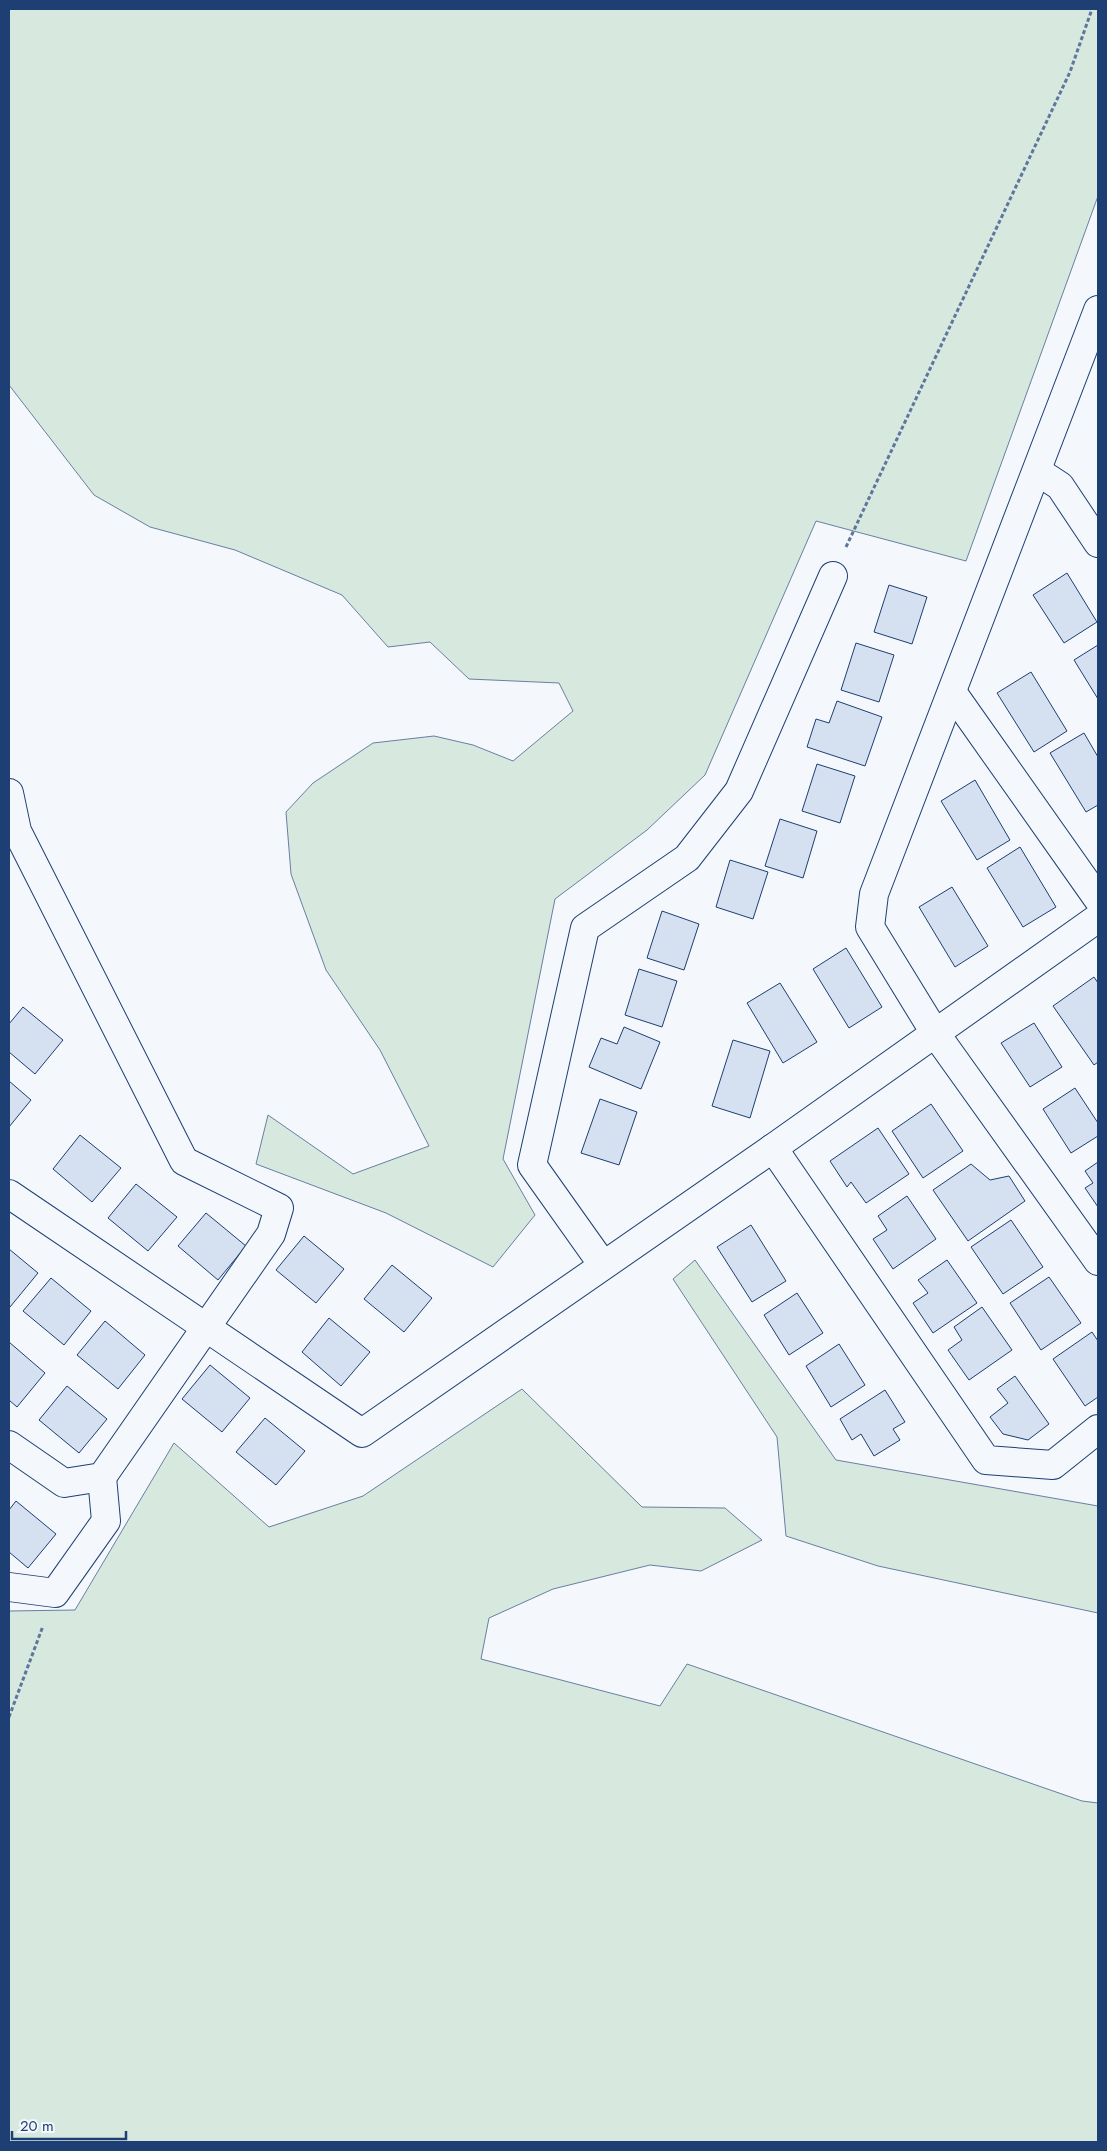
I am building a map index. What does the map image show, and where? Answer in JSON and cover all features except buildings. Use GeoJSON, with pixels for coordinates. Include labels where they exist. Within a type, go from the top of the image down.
{"type":"FeatureCollection","features":[{"type":"Feature","properties":{"kind":"street"},"geometry":{"type":"LineString","coordinates":[[1098,310],[874,894],[870,927],[935,1033],[1098,1261]]}},
{"type":"Feature","properties":{"kind":"street"},"geometry":{"type":"LineString","coordinates":[[1037,471],[1060,486],[1098,542]]}},
{"type":"Feature","properties":{"kind":"street"},"geometry":{"type":"LineString","coordinates":[[603,1265],[532,1165],[585,928],[687,858],[739,791],[833,576]]}},
{"type":"Feature","properties":{"kind":"street"},"geometry":{"type":"LineString","coordinates":[[952,692],[1098,899]]}},
{"type":"Feature","properties":{"kind":"street"},"geometry":{"type":"LineString","coordinates":[[9,793],[17,831],[184,1161],[279,1208],[271,1234],[102,1477],[106,1521],[55,1593],[9,1588]]}},
{"type":"Feature","properties":{"kind":"street"},"geometry":{"type":"LineString","coordinates":[[9,1194],[362,1433],[773,1148],[1098,918]]}},
{"type":"Feature","properties":{"kind":"street"},"geometry":{"type":"LineString","coordinates":[[773,1148],[986,1460],[1053,1466],[1098,1429]]}},
{"type":"Feature","properties":{"kind":"street"},"geometry":{"type":"LineString","coordinates":[[9,1445],[64,1483],[102,1477]]}},
{"type":"Feature","properties":{"kind":"path"},"geometry":{"type":"LineString","coordinates":[[833,576],[1070,72],[1092,9]]}},
{"type":"Feature","properties":{"kind":"path"},"geometry":{"type":"LineString","coordinates":[[9,1717],[55,1593]]}},
{"type":"Feature","properties":{"kind":"shaded area"},"geometry":{"type":"Polygon","coordinates":[[[9,9],[1098,9],[1098,196],[966,561],[816,521],[705,775],[647,830],[555,899],[503,1159],[535,1215],[493,1267],[386,1213],[256,1164],[268,1115],[353,1174],[429,1146],[380,1050],[326,970],[291,874],[286,812],[313,783],[373,743],[434,736],[473,745],[513,761],[573,711],[559,683],[469,679],[430,642],[388,647],[342,595],[235,550],[150,527],[94,495],[9,385],[9,9]]]}},
{"type":"Feature","properties":{"kind":"shaded area"},"geometry":{"type":"Polygon","coordinates":[[[695,1260],[836,1460],[1098,1506],[1098,1613],[878,1566],[786,1536],[777,1437],[673,1279],[695,1260]]]}},
{"type":"Feature","properties":{"kind":"shaded area"},"geometry":{"type":"Polygon","coordinates":[[[522,1389],[642,1507],[725,1508],[762,1540],[701,1571],[650,1565],[553,1589],[489,1618],[481,1659],[660,1706],[687,1664],[1082,1801],[1098,1803],[1098,2142],[9,2142],[9,1611],[75,1610],[174,1443],[269,1527],[363,1496],[522,1389]]]}}]}
